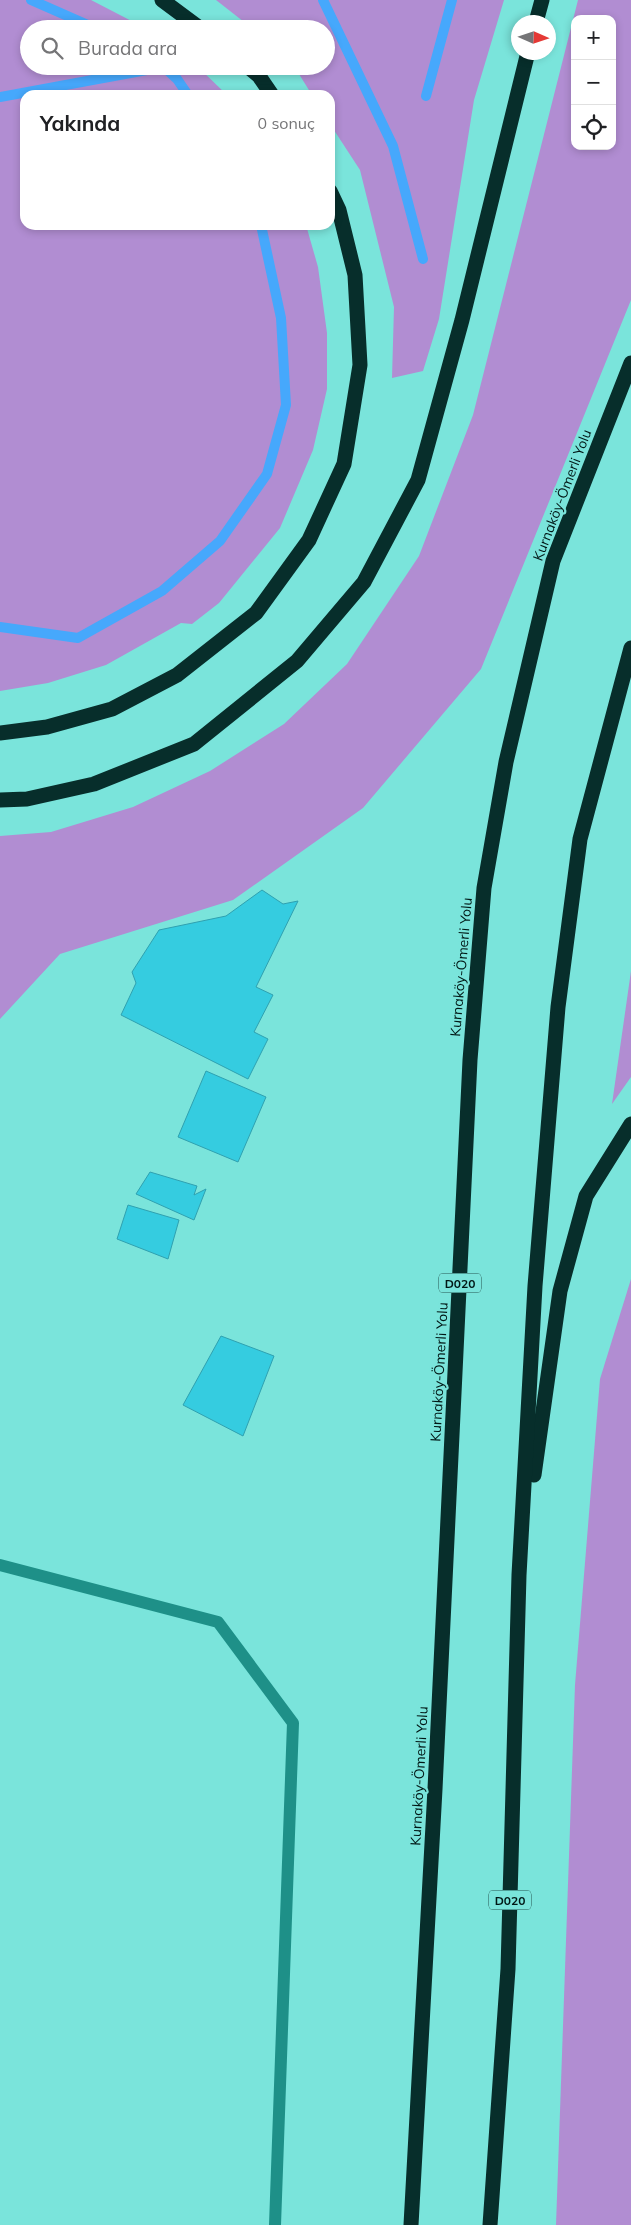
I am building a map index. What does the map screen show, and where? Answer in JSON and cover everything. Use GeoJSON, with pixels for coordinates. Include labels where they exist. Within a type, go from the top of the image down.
{"type":"FeatureCollection","features":[{"type":"Feature","properties":{"kind":"highway"},"geometry":{"type":"LineString","coordinates":[[162,0],[189,20]]}},
{"type":"Feature","properties":{"kind":"highway"},"geometry":{"type":"LineString","coordinates":[[538,15],[542,0]]}},
{"type":"Feature","properties":{"kind":"highway"},"geometry":{"type":"LineString","coordinates":[[0,800],[27,799],[94,784],[194,744],[297,661],[364,582],[418,480],[462,320],[526,60]]}},
{"type":"Feature","properties":{"kind":"highway"},"geometry":{"type":"LineString","coordinates":[[258,75],[269,90]]}},
{"type":"Feature","properties":{"kind":"highway"},"geometry":{"type":"LineString","coordinates":[[0,733],[47,727],[112,709],[177,675],[256,613],[309,540],[344,464],[360,365],[355,275],[339,210],[335,202]]}},
{"type":"Feature","properties":{"kind":"highway","name":"Kurnaköy-Ömerli Yolu"},"geometry":{"type":"LineString","coordinates":[[411,2225],[434,1809],[470,1060],[484,888],[506,762],[553,561],[631,362]]}},
{"type":"Feature","properties":{"kind":"highway","name":"D020"},"geometry":{"type":"LineString","coordinates":[[490,2225],[508,1969],[520,1575],[535,1286],[559,998],[580,839],[631,648]]}},
{"type":"Feature","properties":{"kind":"highway"},"geometry":{"type":"LineString","coordinates":[[520,1575],[560,1291],[586,1196],[631,1124]]}},
{"type":"Feature","properties":{"kind":"lane"},"geometry":{"type":"LineString","coordinates":[[0,1565],[218,1622],[293,1723],[275,2225]]}},
{"type":"Feature","properties":{"kind":"shaded area"},"geometry":{"type":"Polygon","coordinates":[[[0,0],[91,0],[130,20],[20,20],[20,75],[206,75],[222,90],[20,90],[20,230],[307,230],[318,267],[327,333],[327,389],[313,450],[280,528],[219,603],[192,624],[181,623],[106,665],[48,683],[0,691],[0,0]]]}},
{"type":"Feature","properties":{"kind":"shaded area"},"geometry":{"type":"Polygon","coordinates":[[[216,0],[504,0],[474,100],[439,319],[423,371],[392,378],[394,307],[360,170],[335,132],[335,90],[309,90],[300,75],[335,75],[335,20],[242,20],[216,0]]]}},
{"type":"Feature","properties":{"kind":"shaded area"},"geometry":{"type":"Polygon","coordinates":[[[578,0],[631,0],[631,300],[481,669],[363,808],[233,900],[60,954],[0,1019],[0,836],[51,832],[133,807],[210,771],[284,724],[347,664],[419,556],[473,415],[571,28],[571,150],[616,150],[616,15],[574,15],[578,0]]]}},
{"type":"Feature","properties":{"kind":"shaded area"},"geometry":{"type":"Polygon","coordinates":[[[631,971],[631,1077],[612,1104],[631,971]]]}},
{"type":"Feature","properties":{"kind":"shaded area"},"geometry":{"type":"Polygon","coordinates":[[[631,1279],[631,2225],[556,2225],[575,1685],[600,1379],[631,1279]]]}},
{"type":"Feature","properties":{"kind":"building"},"geometry":{"type":"Polygon","coordinates":[[[262,890],[283,904],[298,901],[256,987],[273,995],[254,1032],[268,1039],[248,1079],[121,1015],[136,983],[132,972],[159,930],[226,916],[262,890]]]}},
{"type":"Feature","properties":{"kind":"building"},"geometry":{"type":"Polygon","coordinates":[[[206,1071],[266,1097],[238,1162],[178,1137],[206,1071]]]}},
{"type":"Feature","properties":{"kind":"building"},"geometry":{"type":"Polygon","coordinates":[[[150,1172],[197,1186],[194,1195],[206,1189],[194,1220],[136,1194],[150,1172]]]}},
{"type":"Feature","properties":{"kind":"building"},"geometry":{"type":"Polygon","coordinates":[[[128,1205],[179,1220],[168,1259],[117,1239],[128,1205]]]}},
{"type":"Feature","properties":{"kind":"building"},"geometry":{"type":"Polygon","coordinates":[[[221,1336],[274,1356],[243,1436],[183,1405],[221,1336]]]}},
{"type":"Feature","properties":{"kind":"waterway"},"geometry":{"type":"LineString","coordinates":[[31,0],[77,20]]}},
{"type":"Feature","properties":{"kind":"waterway"},"geometry":{"type":"LineString","coordinates":[[323,0],[333,20]]}},
{"type":"Feature","properties":{"kind":"waterway"},"geometry":{"type":"LineString","coordinates":[[426,96],[452,0]]}},
{"type":"Feature","properties":{"kind":"waterway"},"geometry":{"type":"LineString","coordinates":[[335,25],[393,146],[423,259]]}},
{"type":"Feature","properties":{"kind":"waterway"},"geometry":{"type":"LineString","coordinates":[[38,90],[120,75]]}},
{"type":"Feature","properties":{"kind":"waterway"},"geometry":{"type":"LineString","coordinates":[[173,75],[185,90]]}},
{"type":"Feature","properties":{"kind":"waterway"},"geometry":{"type":"LineString","coordinates":[[0,97],[20,93]]}},
{"type":"Feature","properties":{"kind":"waterway"},"geometry":{"type":"LineString","coordinates":[[0,627],[78,638],[162,591],[220,541],[267,474],[286,405],[281,318],[262,230]]}}]}
